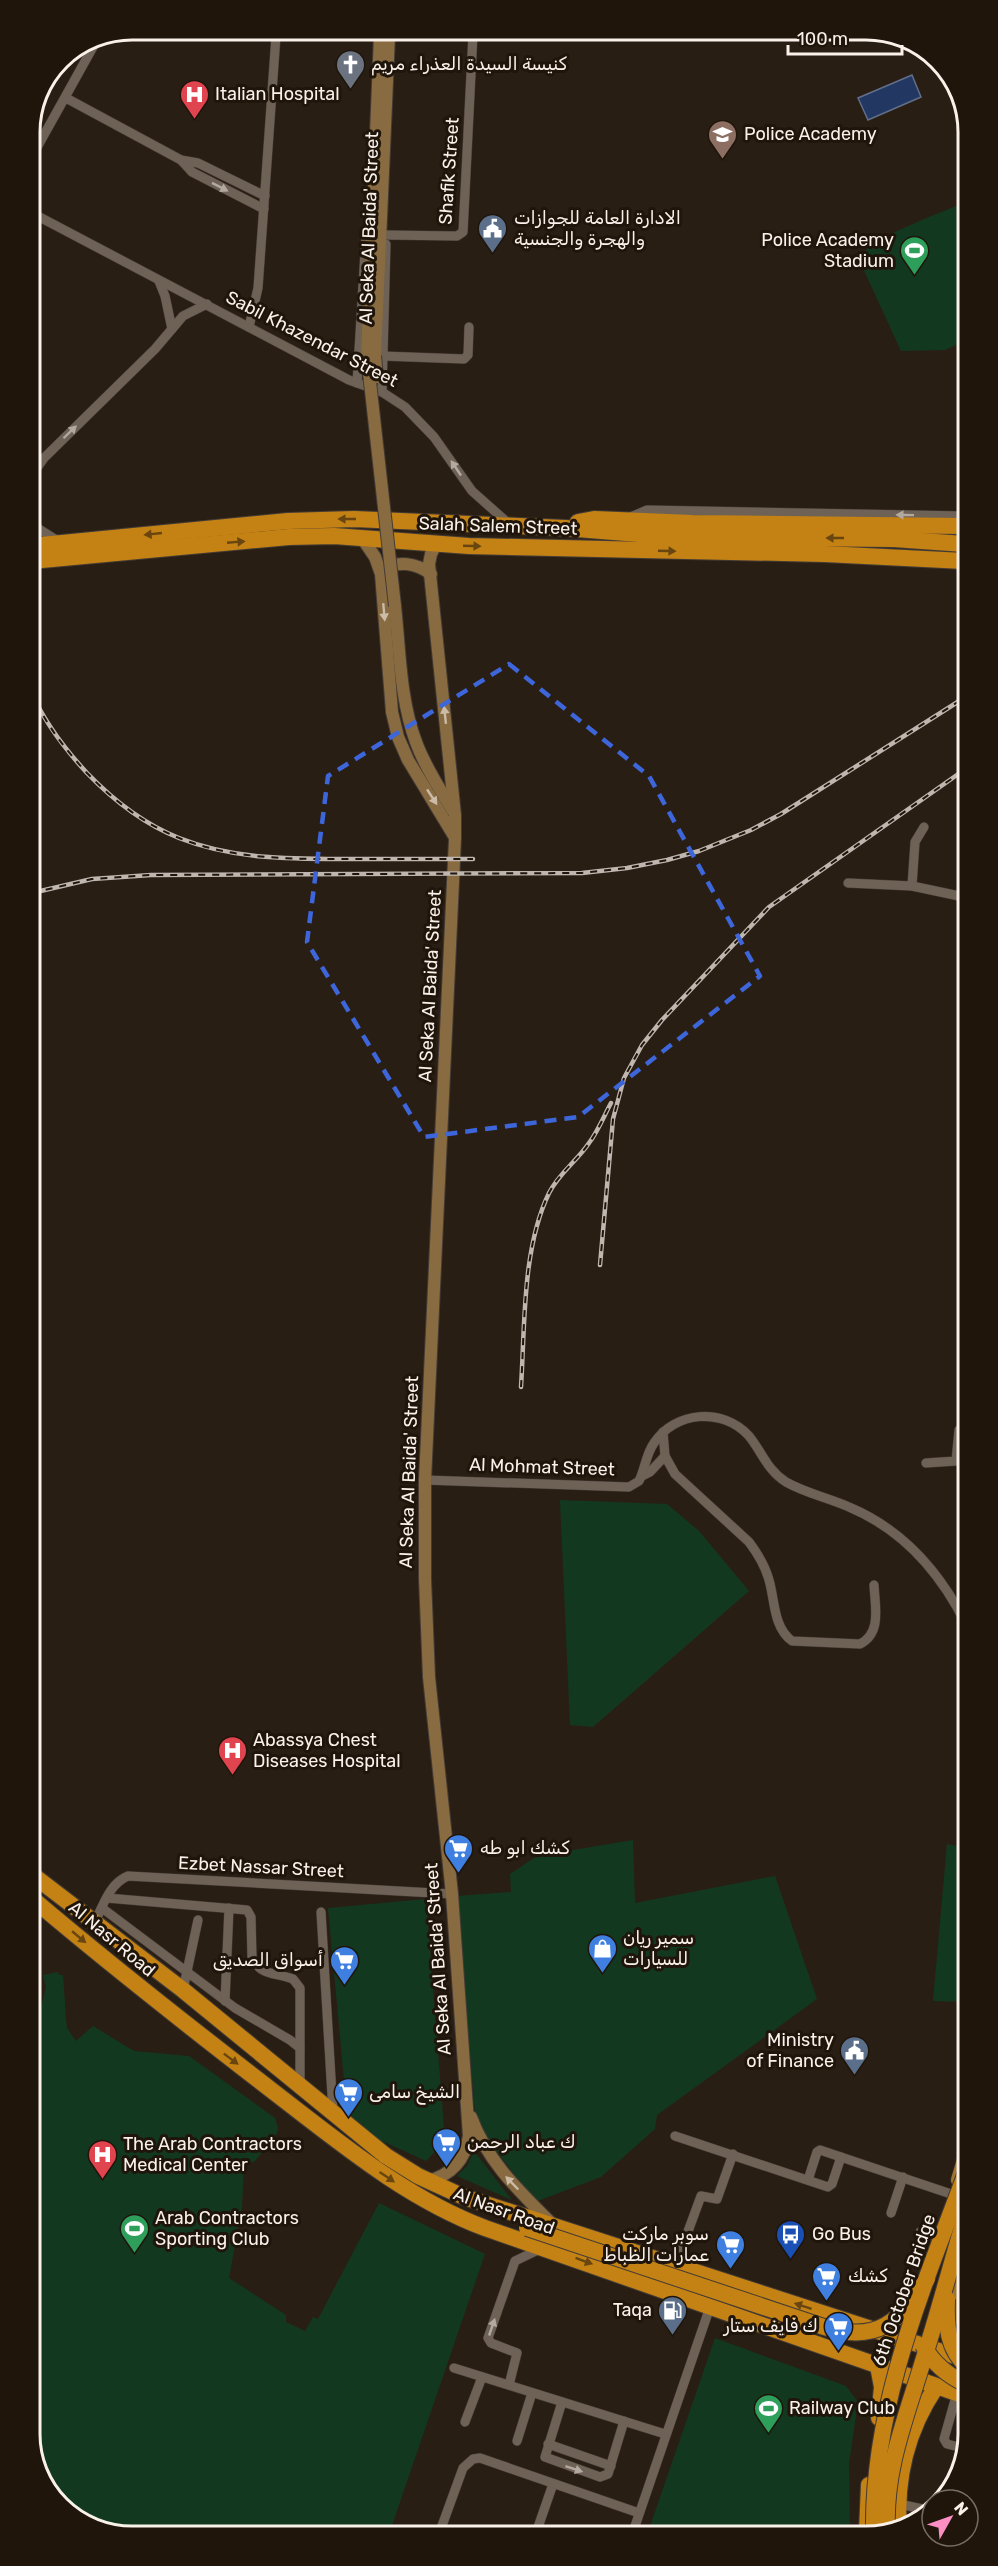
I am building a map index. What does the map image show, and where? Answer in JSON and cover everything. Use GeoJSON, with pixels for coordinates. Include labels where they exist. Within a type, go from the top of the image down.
{"type":"FeatureCollection","features":[{"type":"Feature","properties":{"kind":"highway"},"geometry":{"type":"LineString","coordinates":[[565,528],[594,519],[692,524],[958,526]]}},
{"type":"Feature","properties":{"kind":"highway","name":"Salah Salem Street"},"geometry":{"type":"LineString","coordinates":[[41,545],[323,520],[510,525],[675,537],[894,539],[958,549]]}},
{"type":"Feature","properties":{"kind":"highway"},"geometry":{"type":"LineString","coordinates":[[894,539],[914,534],[958,535]]}},
{"type":"Feature","properties":{"kind":"highway","name":"Salah Salem Street"},"geometry":{"type":"LineString","coordinates":[[41,560],[289,537],[334,536],[436,544],[855,555],[885,548],[958,544]]}},
{"type":"Feature","properties":{"kind":"highway"},"geometry":{"type":"LineString","coordinates":[[855,555],[958,561]]}},
{"type":"Feature","properties":{"kind":"highway","name":"Al Nasr Road"},"geometry":{"type":"LineString","coordinates":[[40,1880],[98,1915],[164,1976],[300,2088],[386,2156],[428,2181],[464,2197],[859,2323],[958,2357]]}},
{"type":"Feature","properties":{"kind":"highway","name":"Al Nasr Road"},"geometry":{"type":"LineString","coordinates":[[40,1905],[186,2025],[349,2149],[406,2189],[460,2218],[936,2387],[958,2391]]}},
{"type":"Feature","properties":{"kind":"highway"},"geometry":{"type":"LineString","coordinates":[[152,1997],[163,1989],[164,1976]]}},
{"type":"Feature","properties":{"kind":"highway"},"geometry":{"type":"LineString","coordinates":[[186,2025],[188,2010],[202,2006]]}},
{"type":"Feature","properties":{"kind":"highway","name":"6th October Bridge"},"geometry":{"type":"LineString","coordinates":[[874,2525],[876,2476],[900,2353],[927,2271],[958,2193]]}},
{"type":"Feature","properties":{"kind":"highway"},"geometry":{"type":"LineString","coordinates":[[494,2205],[508,2219],[526,2228],[847,2333],[871,2331],[893,2322],[909,2307],[927,2271]]}},
{"type":"Feature","properties":{"kind":"highway","name":"6th October Bridge"},"geometry":{"type":"LineString","coordinates":[[887,2523],[887,2499],[892,2459],[958,2259]]}},
{"type":"Feature","properties":{"kind":"highway"},"geometry":{"type":"LineString","coordinates":[[660,2289],[676,2282],[679,2274],[676,2264]]}},
{"type":"Feature","properties":{"kind":"highway"},"geometry":{"type":"LineString","coordinates":[[955,2273],[946,2313],[948,2335],[958,2357]]}},
{"type":"Feature","properties":{"kind":"highway"},"geometry":{"type":"LineString","coordinates":[[741,2286],[730,2292],[727,2299],[729,2306],[741,2318]]}},
{"type":"Feature","properties":{"kind":"highway"},"geometry":{"type":"LineString","coordinates":[[915,2312],[921,2340],[927,2352],[958,2386]]}},
{"type":"Feature","properties":{"kind":"highway"},"geometry":{"type":"LineString","coordinates":[[867,2526],[870,2472],[882,2387],[878,2366]]}},
{"type":"Feature","properties":{"kind":"highway"},"geometry":{"type":"LineString","coordinates":[[899,2519],[905,2454],[918,2416],[936,2387]]}},
{"type":"Feature","properties":{"kind":"highway"},"geometry":{"type":"LineString","coordinates":[[875,2447],[884,2441],[891,2441],[898,2444],[905,2454]]}},
{"type":"Feature","properties":{"kind":"main road"},"geometry":{"type":"LineString","coordinates":[[859,2323],[887,2317],[900,2310],[919,2286],[927,2271],[936,2237],[958,2175]]}},
{"type":"Feature","properties":{"kind":"main road"},"geometry":{"type":"LineString","coordinates":[[958,2270],[955,2273],[947,2340],[958,2354]]}},
{"type":"Feature","properties":{"kind":"main road"},"geometry":{"type":"LineString","coordinates":[[927,2271],[955,2273]]}},
{"type":"Feature","properties":{"kind":"street"},"geometry":{"type":"LineString","coordinates":[[249,327],[257,300],[276,40]]}},
{"type":"Feature","properties":{"kind":"street"},"geometry":{"type":"LineString","coordinates":[[381,40],[384,63]]}},
{"type":"Feature","properties":{"kind":"street"},"geometry":{"type":"LineString","coordinates":[[388,40],[384,63],[375,356],[399,605],[405,694],[411,726],[421,755],[455,815]]}},
{"type":"Feature","properties":{"kind":"street","name":"Shafik Street"},"geometry":{"type":"LineString","coordinates":[[386,235],[457,236],[463,232],[473,40]]}},
{"type":"Feature","properties":{"kind":"street"},"geometry":{"type":"LineString","coordinates":[[41,141],[91,50]]}},
{"type":"Feature","properties":{"kind":"street","name":"Al Seka Al Baida' Street"},"geometry":{"type":"LineString","coordinates":[[382,392],[375,356],[386,235],[392,82],[384,63]]}},
{"type":"Feature","properties":{"kind":"street","name":"Al Seka Al Baida' Street"},"geometry":{"type":"LineString","coordinates":[[357,384],[384,63]]}},
{"type":"Feature","properties":{"kind":"street"},"geometry":{"type":"LineString","coordinates":[[66,98],[181,160],[198,163],[265,196]]}},
{"type":"Feature","properties":{"kind":"street"},"geometry":{"type":"LineString","coordinates":[[181,160],[192,172],[264,209]]}},
{"type":"Feature","properties":{"kind":"street","name":"Sabil Khazendar Street"},"geometry":{"type":"LineString","coordinates":[[41,218],[357,384],[395,399],[420,421],[472,491],[510,525]]}},
{"type":"Feature","properties":{"kind":"street"},"geometry":{"type":"LineString","coordinates":[[159,281],[165,296],[172,329]]}},
{"type":"Feature","properties":{"kind":"street"},"geometry":{"type":"LineString","coordinates":[[41,462],[189,312],[207,304]]}},
{"type":"Feature","properties":{"kind":"street"},"geometry":{"type":"LineString","coordinates":[[375,356],[464,359],[468,355],[469,327]]}},
{"type":"Feature","properties":{"kind":"street"},"geometry":{"type":"LineString","coordinates":[[624,520],[647,510],[958,516]]}},
{"type":"Feature","properties":{"kind":"street"},"geometry":{"type":"LineString","coordinates":[[41,530],[60,542]]}},
{"type":"Feature","properties":{"kind":"street"},"geometry":{"type":"LineString","coordinates":[[362,538],[372,550],[380,571],[392,705],[398,736],[408,760],[456,839]]}},
{"type":"Feature","properties":{"kind":"street","name":"Al Seka Al Baida' Street"},"geometry":{"type":"LineString","coordinates":[[428,2181],[448,2172],[463,2156],[469,2136],[452,1894],[429,1677],[424,1579],[425,1479],[456,839],[431,574],[430,559],[436,544]]}},
{"type":"Feature","properties":{"kind":"street"},"geometry":{"type":"LineString","coordinates":[[380,571],[393,565],[406,564],[419,567],[431,574]]}},
{"type":"Feature","properties":{"kind":"street"},"geometry":{"type":"LineString","coordinates":[[399,605],[417,718],[431,757],[453,789]]}},
{"type":"Feature","properties":{"kind":"street"},"geometry":{"type":"LineString","coordinates":[[912,886],[915,842],[924,826]]}},
{"type":"Feature","properties":{"kind":"street"},"geometry":{"type":"LineString","coordinates":[[849,883],[912,886],[958,896]]}},
{"type":"Feature","properties":{"kind":"street"},"geometry":{"type":"LineString","coordinates":[[642,1476],[649,1451],[663,1432],[675,1424],[694,1417],[713,1416],[732,1423],[747,1435],[770,1469],[787,1482],[867,1516],[909,1544],[944,1584],[958,1609]]}},
{"type":"Feature","properties":{"kind":"street"},"geometry":{"type":"LineString","coordinates":[[663,1432],[665,1456],[675,1474],[749,1542],[758,1554],[770,1580],[779,1623],[792,1641],[860,1644],[865,1642],[872,1635],[876,1625],[874,1585]]}},
{"type":"Feature","properties":{"kind":"street"},"geometry":{"type":"LineString","coordinates":[[926,1463],[956,1461],[958,1440]]}},
{"type":"Feature","properties":{"kind":"street","name":"Al Mohmat Street"},"geometry":{"type":"LineString","coordinates":[[425,1479],[629,1487],[648,1474],[665,1456]]}},
{"type":"Feature","properties":{"kind":"street","name":"Ezbet Nassar Street"},"geometry":{"type":"LineString","coordinates":[[98,1915],[119,1879],[128,1876],[452,1894]]}},
{"type":"Feature","properties":{"kind":"street"},"geometry":{"type":"LineString","coordinates":[[107,1898],[244,1909],[250,1913],[252,1958],[266,1974],[288,1977],[298,1983],[300,1988],[300,2088]]}},
{"type":"Feature","properties":{"kind":"street"},"geometry":{"type":"LineString","coordinates":[[225,2001],[229,1908]]}},
{"type":"Feature","properties":{"kind":"street"},"geometry":{"type":"LineString","coordinates":[[321,1912],[333,2114]]}},
{"type":"Feature","properties":{"kind":"street"},"geometry":{"type":"LineString","coordinates":[[98,1915],[187,1971],[254,2021],[290,2040],[300,2048]]}},
{"type":"Feature","properties":{"kind":"street"},"geometry":{"type":"LineString","coordinates":[[183,1990],[198,1920]]}},
{"type":"Feature","properties":{"kind":"street","name":"Al Seka Al Baida' Street"},"geometry":{"type":"LineString","coordinates":[[467,2106],[479,2138],[497,2166],[552,2225]]}},
{"type":"Feature","properties":{"kind":"street"},"geometry":{"type":"LineString","coordinates":[[675,2136],[829,2187],[842,2157]]}},
{"type":"Feature","properties":{"kind":"street"},"geometry":{"type":"LineString","coordinates":[[808,2180],[818,2150],[951,2194]]}},
{"type":"Feature","properties":{"kind":"street"},"geometry":{"type":"LineString","coordinates":[[676,2264],[701,2196],[717,2199],[733,2154]]}},
{"type":"Feature","properties":{"kind":"street"},"geometry":{"type":"LineString","coordinates":[[891,2213],[903,2177]]}},
{"type":"Feature","properties":{"kind":"street"},"geometry":{"type":"LineString","coordinates":[[920,2232],[936,2237]]}},
{"type":"Feature","properties":{"kind":"street"},"geometry":{"type":"LineString","coordinates":[[509,2385],[518,2355],[515,2351],[491,2343],[488,2338],[515,2261],[545,2247]]}},
{"type":"Feature","properties":{"kind":"street"},"geometry":{"type":"LineString","coordinates":[[635,2526],[710,2307]]}},
{"type":"Feature","properties":{"kind":"street"},"geometry":{"type":"LineString","coordinates":[[453,2368],[665,2434]]}},
{"type":"Feature","properties":{"kind":"street"},"geometry":{"type":"LineString","coordinates":[[465,2422],[482,2377]]}},
{"type":"Feature","properties":{"kind":"street"},"geometry":{"type":"LineString","coordinates":[[517,2441],[532,2393]]}},
{"type":"Feature","properties":{"kind":"street"},"geometry":{"type":"LineString","coordinates":[[562,2402],[544,2454],[549,2460],[600,2477],[608,2474],[624,2421]]}},
{"type":"Feature","properties":{"kind":"street"},"geometry":{"type":"LineString","coordinates":[[957,2446],[947,2444],[944,2439],[958,2406]]}},
{"type":"Feature","properties":{"kind":"street"},"geometry":{"type":"LineString","coordinates":[[548,2444],[611,2466]]}},
{"type":"Feature","properties":{"kind":"street"},"geometry":{"type":"LineString","coordinates":[[441,2525],[463,2468],[473,2459],[487,2460],[639,2513]]}},
{"type":"Feature","properties":{"kind":"street"},"geometry":{"type":"LineString","coordinates":[[539,2526],[553,2484]]}},
{"type":"Feature","properties":{"kind":"street"},"geometry":{"type":"LineString","coordinates":[[899,2504],[920,2508]]}},
{"type":"Feature","properties":{"kind":"highlighted area"},"geometry":{"type":"Polygon","coordinates":[[[509,664],[649,776],[760,976],[578,1117],[424,1137],[307,942],[328,776],[509,664]]]}},
{"type":"Feature","properties":{"kind":"green space","name":"Police Academy Stadium"},"geometry":{"type":"Polygon","coordinates":[[[958,205],[958,344],[945,350],[901,351],[862,266],[863,255],[874,243],[958,205]]]}},
{"type":"Feature","properties":{"kind":"green space"},"geometry":{"type":"Polygon","coordinates":[[[560,1500],[667,1504],[699,1531],[749,1591],[593,1727],[570,1725],[560,1500]]]}},
{"type":"Feature","properties":{"kind":"green space"},"geometry":{"type":"Polygon","coordinates":[[[633,1840],[635,1903],[775,1876],[817,1999],[657,2115],[655,2129],[601,2177],[535,2202],[476,2124],[456,1896],[511,1892],[510,1874],[537,1856],[633,1840]]]}},
{"type":"Feature","properties":{"kind":"green space"},"geometry":{"type":"Polygon","coordinates":[[[947,1844],[958,1846],[958,2002],[933,2001],[947,1844]]]}},
{"type":"Feature","properties":{"kind":"green space"},"geometry":{"type":"Polygon","coordinates":[[[426,1899],[445,2141],[426,2161],[373,2137],[347,2112],[328,1908],[426,1899]]]}},
{"type":"Feature","properties":{"kind":"green space","name":"Arab Contractors Sporting Club"},"geometry":{"type":"Polygon","coordinates":[[[58,1972],[59,1975],[63,1975],[67,2028],[76,2041],[93,2026],[134,2051],[189,2056],[275,2118],[277,2133],[255,2161],[244,2166],[242,2207],[229,2278],[286,2315],[286,2322],[305,2331],[313,2317],[318,2319],[379,2203],[485,2254],[392,2525],[114,2524],[97,2519],[76,2507],[56,2485],[45,2463],[40,2434],[40,2010],[46,1987],[43,1975],[58,1972]]]}},
{"type":"Feature","properties":{"kind":"green space"},"geometry":{"type":"Polygon","coordinates":[[[474,2151],[512,2200],[457,2176],[467,2166],[474,2151]]]}},
{"type":"Feature","properties":{"kind":"green space","name":"Railway Club"},"geometry":{"type":"Polygon","coordinates":[[[715,2338],[846,2386],[858,2402],[849,2463],[850,2526],[650,2526],[715,2338]]]}},
{"type":"Feature","properties":{"kind":"water"},"geometry":{"type":"Polygon","coordinates":[[[912,75],[921,97],[868,120],[858,98],[912,75]]]}},
{"type":"Feature","properties":{"kind":"railway"},"geometry":{"type":"LineString","coordinates":[[41,891],[92,879],[151,875],[582,873],[627,868],[667,860],[699,851],[751,830],[781,814],[958,702]]}},
{"type":"Feature","properties":{"kind":"railway"},"geometry":{"type":"LineString","coordinates":[[41,710],[55,734],[79,764],[118,802],[166,832],[201,846],[268,857],[473,859]]}},
{"type":"Feature","properties":{"kind":"railway"},"geometry":{"type":"LineString","coordinates":[[600,1265],[613,1119],[624,1078],[642,1045],[662,1020],[769,907],[958,774]]}},
{"type":"Feature","properties":{"kind":"railway"},"geometry":{"type":"LineString","coordinates":[[521,1387],[526,1288],[540,1215],[553,1186],[592,1138],[611,1103]]}},
{"type":"Feature","properties":{"kind":"place","name":"كنيسة السيدة العذراء مريم"},"geometry":{"type":"Point","coordinates":[350,90]}},
{"type":"Feature","properties":{"kind":"place","name":"Italian Hospital"},"geometry":{"type":"Point","coordinates":[194,120]}},
{"type":"Feature","properties":{"kind":"place","name":"Police Academy"},"geometry":{"type":"Point","coordinates":[723,160]}},
{"type":"Feature","properties":{"kind":"place","name":"الادارة العامة للجوازات والهجرة والجنسية"},"geometry":{"type":"Point","coordinates":[493,254]}},
{"type":"Feature","properties":{"kind":"place","name":"Police Academy Stadium"},"geometry":{"type":"Point","coordinates":[915,276]}},
{"type":"Feature","properties":{"kind":"place","name":"Abassya Chest Diseases Hospital"},"geometry":{"type":"Point","coordinates":[232,1776]}},
{"type":"Feature","properties":{"kind":"place","name":"كشك ابو طه"},"geometry":{"type":"Point","coordinates":[459,1874]}},
{"type":"Feature","properties":{"kind":"place","name":"سمير ريان للسيارات"},"geometry":{"type":"Point","coordinates":[602,1974]}},
{"type":"Feature","properties":{"kind":"place","name":"أسواق الصديق"},"geometry":{"type":"Point","coordinates":[344,1986]}},
{"type":"Feature","properties":{"kind":"place","name":"Ministry of Finance"},"geometry":{"type":"Point","coordinates":[855,2076]}},
{"type":"Feature","properties":{"kind":"place","name":"الشيخ سامى"},"geometry":{"type":"Point","coordinates":[348,2118]}},
{"type":"Feature","properties":{"kind":"place","name":"ك عباد الرحمن"},"geometry":{"type":"Point","coordinates":[446,2168]}},
{"type":"Feature","properties":{"kind":"place","name":"The Arab Contractors Medical Center"},"geometry":{"type":"Point","coordinates":[102,2180]}},
{"type":"Feature","properties":{"kind":"place","name":"Arab Contractors Sporting Club"},"geometry":{"type":"Point","coordinates":[134,2254]}},
{"type":"Feature","properties":{"kind":"place","name":"Go Bus"},"geometry":{"type":"Point","coordinates":[791,2260]}},
{"type":"Feature","properties":{"kind":"place","name":"سوبر ماركت عمارات الظباط"},"geometry":{"type":"Point","coordinates":[730,2270]}},
{"type":"Feature","properties":{"kind":"place","name":"كشك"},"geometry":{"type":"Point","coordinates":[827,2302]}},
{"type":"Feature","properties":{"kind":"place","name":"Taqa"},"geometry":{"type":"Point","coordinates":[673,2336]}},
{"type":"Feature","properties":{"kind":"place","name":"ك فايف ستار"},"geometry":{"type":"Point","coordinates":[839,2352]}},
{"type":"Feature","properties":{"kind":"place","name":"Railway Club"},"geometry":{"type":"Point","coordinates":[768,2434]}}]}
